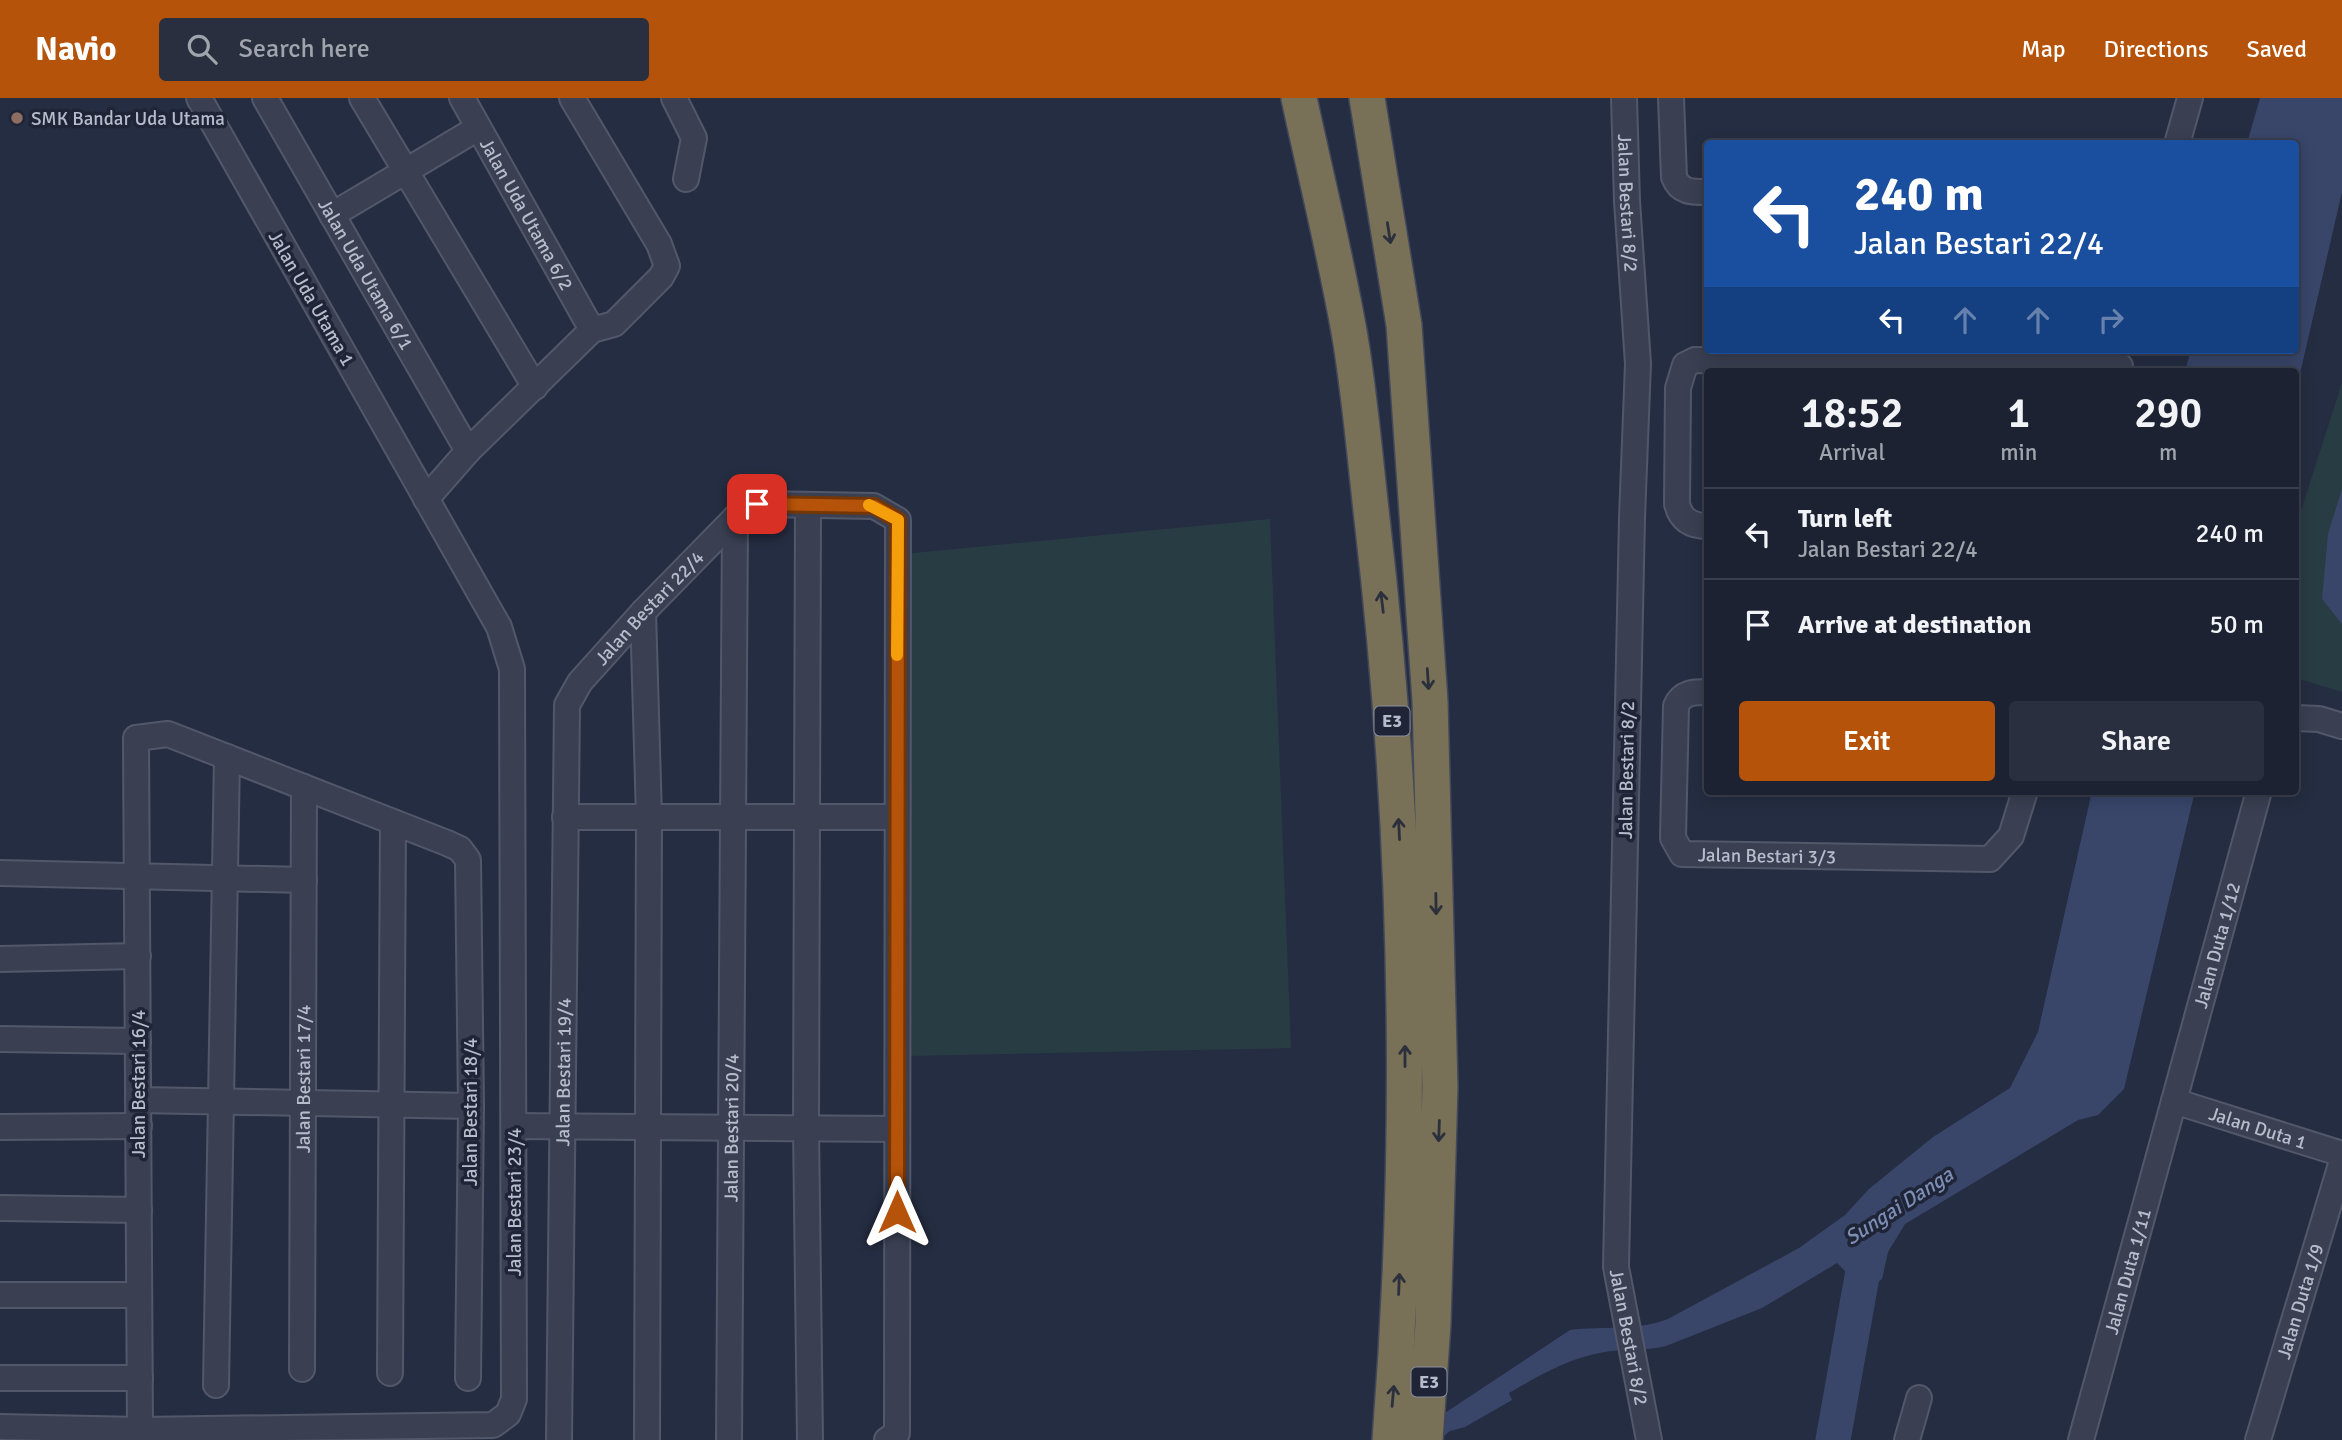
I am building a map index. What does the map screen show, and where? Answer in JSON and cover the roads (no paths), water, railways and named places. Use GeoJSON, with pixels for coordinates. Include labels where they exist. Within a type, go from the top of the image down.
{"type":"FeatureCollection","features":[{"type":"Feature","properties":{"kind":"highway","name":"E3"},"geometry":{"type":"LineString","coordinates":[[1298,98],[1350,338],[1388,658],[1404,947],[1404,1165],[1397,1352],[1390,1440]]}},
{"type":"Feature","properties":{"kind":"highway","name":"E3"},"geometry":{"type":"LineString","coordinates":[[1367,98],[1404,325],[1430,701],[1440,1087],[1433,1324],[1424,1440]]}},
{"type":"Feature","properties":{"kind":"street","name":"Jalan Uda Utama 1"},"geometry":{"type":"LineString","coordinates":[[199,98],[426,499]]}},
{"type":"Feature","properties":{"kind":"street","name":"Jalan Uda Utama 6/1"},"geometry":{"type":"LineString","coordinates":[[265,98],[468,451]]}},
{"type":"Feature","properties":{"kind":"street"},"geometry":{"type":"LineString","coordinates":[[362,98],[535,387]]}},
{"type":"Feature","properties":{"kind":"street","name":"Jalan Uda Utama 6/2"},"geometry":{"type":"LineString","coordinates":[[461,98],[592,330]]}},
{"type":"Feature","properties":{"kind":"street"},"geometry":{"type":"LineString","coordinates":[[426,499],[468,451],[592,330],[614,324],[662,278],[667,267],[659,244],[572,98]]}},
{"type":"Feature","properties":{"kind":"street"},"geometry":{"type":"LineString","coordinates":[[674,98],[694,138],[686,179]]}},
{"type":"Feature","properties":{"kind":"street","name":"Jalan Bestari 8/2"},"geometry":{"type":"LineString","coordinates":[[1624,98],[1627,201],[1638,363],[1631,545],[1616,1267],[1649,1440]]}},
{"type":"Feature","properties":{"kind":"street"},"geometry":{"type":"LineString","coordinates":[[1671,98],[1674,177],[1677,186],[1685,190],[1704,192]]}},
{"type":"Feature","properties":{"kind":"street"},"geometry":{"type":"LineString","coordinates":[[2178,140],[2190,98]]}},
{"type":"Feature","properties":{"kind":"street"},"geometry":{"type":"LineString","coordinates":[[332,215],[478,128]]}},
{"type":"Feature","properties":{"kind":"street"},"geometry":{"type":"LineString","coordinates":[[1704,526],[1692,524],[1684,519],[1677,503],[1678,388],[1685,365],[1707,360],[2121,362]]}},
{"type":"Feature","properties":{"kind":"street","name":"Jalan Bestari 23/4"},"geometry":{"type":"LineString","coordinates":[[0,1427],[140,1430],[493,1426],[508,1414],[514,1386],[512,669],[499,627],[426,499]]}},
{"type":"Feature","properties":{"kind":"street","name":"Jalan Bestari 22/4"},"geometry":{"type":"LineString","coordinates":[[566,705],[580,682],[643,612],[735,519],[757,504],[874,506],[898,520],[897,817]]}},
{"type":"Feature","properties":{"kind":"street"},"geometry":{"type":"LineString","coordinates":[[808,505],[806,1128],[810,1440]]}},
{"type":"Feature","properties":{"kind":"street","name":"Jalan Bestari 20/4"},"geometry":{"type":"LineString","coordinates":[[729,1440],[735,519]]}},
{"type":"Feature","properties":{"kind":"street"},"geometry":{"type":"LineString","coordinates":[[643,612],[649,817],[647,1440]]}},
{"type":"Feature","properties":{"kind":"street","name":"Jalan Bestari 3/3"},"geometry":{"type":"LineString","coordinates":[[1703,692],[1679,698],[1675,717],[1674,838],[1682,854],[1990,859],[2011,836],[2024,795]]}},
{"type":"Feature","properties":{"kind":"street","name":"Jalan Bestari 19/4"},"geometry":{"type":"LineString","coordinates":[[559,1440],[566,705]]}},
{"type":"Feature","properties":{"kind":"street","name":"Jalan Bestari 16/4"},"geometry":{"type":"LineString","coordinates":[[140,1430],[136,738],[168,734],[227,757]]}},
{"type":"Feature","properties":{"kind":"street"},"geometry":{"type":"LineString","coordinates":[[216,1385],[227,757],[394,822],[390,1373]]}},
{"type":"Feature","properties":{"kind":"street","name":"Jalan Bestari 17/4"},"geometry":{"type":"LineString","coordinates":[[302,1369],[304,787]]}},
{"type":"Feature","properties":{"kind":"street","name":"Jalan Duta 1/12"},"geometry":{"type":"LineString","coordinates":[[2174,1101],[2258,795]]}},
{"type":"Feature","properties":{"kind":"street"},"geometry":{"type":"LineString","coordinates":[[565,817],[897,817],[897,1129],[892,1437]]}},
{"type":"Feature","properties":{"kind":"street","name":"Jalan Bestari 18/4"},"geometry":{"type":"LineString","coordinates":[[394,822],[460,849],[468,860],[471,1106],[468,1378]]}},
{"type":"Feature","properties":{"kind":"street"},"geometry":{"type":"LineString","coordinates":[[0,873],[224,876],[304,880]]}},
{"type":"Feature","properties":{"kind":"street"},"geometry":{"type":"LineString","coordinates":[[0,959],[138,956]]}},
{"type":"Feature","properties":{"kind":"street"},"geometry":{"type":"LineString","coordinates":[[0,1039],[138,1041]]}},
{"type":"Feature","properties":{"kind":"street"},"geometry":{"type":"LineString","coordinates":[[138,1100],[471,1106]]}},
{"type":"Feature","properties":{"kind":"street","name":"Jalan Duta 1"},"geometry":{"type":"LineString","coordinates":[[2174,1101],[2342,1154]]}},
{"type":"Feature","properties":{"kind":"street","name":"Jalan Duta 1/11"},"geometry":{"type":"LineString","coordinates":[[2081,1440],[2174,1101]]}},
{"type":"Feature","properties":{"kind":"street"},"geometry":{"type":"LineString","coordinates":[[0,1127],[139,1126]]}},
{"type":"Feature","properties":{"kind":"street"},"geometry":{"type":"LineString","coordinates":[[514,1126],[897,1129]]}},
{"type":"Feature","properties":{"kind":"street","name":"Jalan Duta 1/9"},"geometry":{"type":"LineString","coordinates":[[2258,1440],[2342,1161]]}},
{"type":"Feature","properties":{"kind":"street"},"geometry":{"type":"LineString","coordinates":[[0,1208],[139,1210]]}},
{"type":"Feature","properties":{"kind":"street"},"geometry":{"type":"LineString","coordinates":[[0,1295],[139,1296]]}},
{"type":"Feature","properties":{"kind":"street"},"geometry":{"type":"LineString","coordinates":[[0,1378],[139,1378]]}},
{"type":"Feature","properties":{"kind":"street"},"geometry":{"type":"LineString","coordinates":[[1907,1440],[1919,1398]]}},
{"type":"Feature","properties":{"kind":"water"},"geometry":{"type":"Polygon","coordinates":[[[2260,98],[2342,98],[2342,192],[2299,378],[2299,368],[2186,368],[2190,354],[2299,354],[2299,140],[2248,140],[2260,98]]]}},
{"type":"Feature","properties":{"kind":"water"},"geometry":{"type":"Polygon","coordinates":[[[2342,489],[2342,624],[2322,599],[2328,534],[2342,489]]]}},
{"type":"Feature","properties":{"kind":"water","name":"Sungai Danga"},"geometry":{"type":"Polygon","coordinates":[[[2091,795],[2194,795],[2124,1089],[2098,1115],[2078,1120],[1905,1224],[1888,1252],[1882,1279],[1869,1289],[1866,1299],[1858,1300],[1849,1296],[1845,1271],[1837,1263],[1762,1308],[1666,1346],[1611,1351],[1570,1362],[1509,1393],[1512,1400],[1465,1427],[1450,1431],[1439,1440],[1404,1440],[1570,1330],[1632,1327],[1668,1319],[1799,1248],[1845,1215],[1869,1189],[1933,1137],[2010,1088],[2038,1032],[2091,795]]]}},
{"type":"Feature","properties":{"kind":"waterway","name":"Sungai Danga"},"geometry":{"type":"LineString","coordinates":[[1833,1440],[1866,1254]]}},
{"type":"Feature","properties":{"kind":"place","name":"SMK Bandar Uda Utama"},"geometry":{"type":"Point","coordinates":[17,118]}}]}
